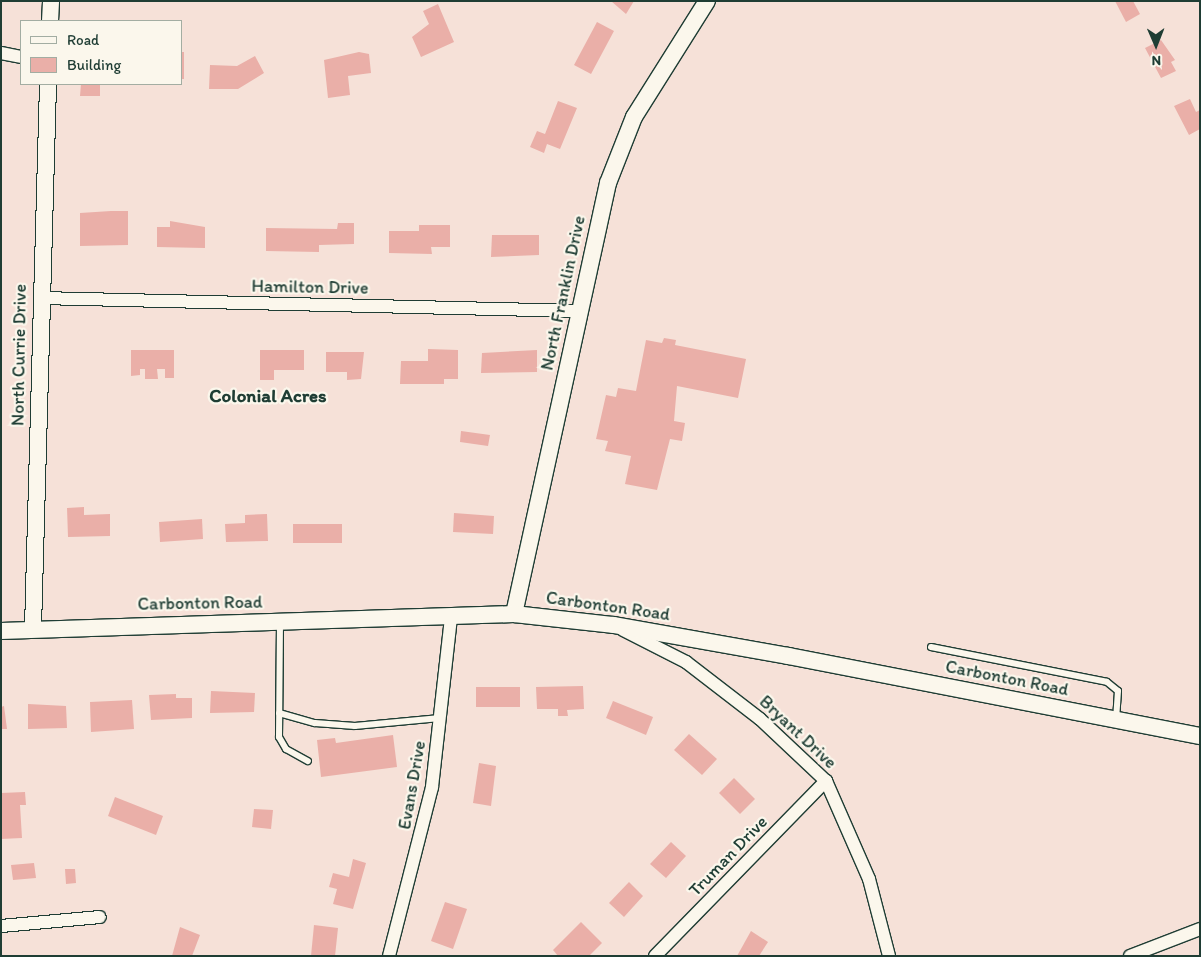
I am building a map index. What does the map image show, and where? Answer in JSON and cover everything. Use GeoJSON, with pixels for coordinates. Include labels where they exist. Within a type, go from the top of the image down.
{"type":"FeatureCollection","features":[{"type":"Feature","properties":{"kind":"street"},"geometry":{"type":"LineString","coordinates":[[50,20],[51,1]]}},
{"type":"Feature","properties":{"kind":"street","name":"North Franklin Drive"},"geometry":{"type":"LineString","coordinates":[[514,614],[608,182],[634,117],[707,1]]}},
{"type":"Feature","properties":{"kind":"street"},"geometry":{"type":"LineString","coordinates":[[1,53],[20,57]]}},
{"type":"Feature","properties":{"kind":"street","name":"North Currie Drive"},"geometry":{"type":"LineString","coordinates":[[33,628],[40,298],[48,85]]}},
{"type":"Feature","properties":{"kind":"street","name":"Hamilton Drive"},"geometry":{"type":"LineString","coordinates":[[40,298],[580,311]]}},
{"type":"Feature","properties":{"kind":"street","name":"Carbonton Road"},"geometry":{"type":"LineString","coordinates":[[1,631],[33,628],[514,614],[614,625],[1200,736]]}},
{"type":"Feature","properties":{"kind":"street","name":"Evans Drive"},"geometry":{"type":"LineString","coordinates":[[389,956],[432,787],[451,617]]}},
{"type":"Feature","properties":{"kind":"street","name":"Bryant Drive"},"geometry":{"type":"LineString","coordinates":[[614,625],[686,662],[760,719],[826,781],[869,879],[889,956]]}},
{"type":"Feature","properties":{"kind":"street","name":"Truman Drive"},"geometry":{"type":"LineString","coordinates":[[655,956],[826,781]]}},
{"type":"Feature","properties":{"kind":"street"},"geometry":{"type":"LineString","coordinates":[[1,926],[100,917]]}},
{"type":"Feature","properties":{"kind":"street"},"geometry":{"type":"LineString","coordinates":[[1130,956],[1200,929]]}},
{"type":"Feature","properties":{"kind":"lane"},"geometry":{"type":"LineString","coordinates":[[280,621],[279,737],[286,750],[308,761]]}},
{"type":"Feature","properties":{"kind":"lane"},"geometry":{"type":"LineString","coordinates":[[931,647],[1107,682],[1118,691],[1116,719]]}},
{"type":"Feature","properties":{"kind":"lane"},"geometry":{"type":"LineString","coordinates":[[279,713],[315,723],[355,726],[440,718]]}},
{"type":"Feature","properties":{"kind":"building"},"geometry":{"type":"Polygon","coordinates":[[[611,1],[634,1],[626,14],[611,1]]]}},
{"type":"Feature","properties":{"kind":"building"},"geometry":{"type":"Polygon","coordinates":[[[1115,1],[1133,1],[1140,14],[1126,22],[1115,1]]]}},
{"type":"Feature","properties":{"kind":"building"},"geometry":{"type":"Polygon","coordinates":[[[438,4],[454,42],[421,57],[412,37],[429,24],[423,11],[438,4]]]}},
{"type":"Feature","properties":{"kind":"building"},"geometry":{"type":"Polygon","coordinates":[[[597,22],[614,31],[591,74],[574,65],[597,22]]]}},
{"type":"Feature","properties":{"kind":"building"},"geometry":{"type":"Polygon","coordinates":[[[1161,40],[1175,60],[1171,62],[1176,71],[1161,78],[1145,48],[1161,40]]]}},
{"type":"Feature","properties":{"kind":"building"},"geometry":{"type":"Polygon","coordinates":[[[182,52],[184,52],[184,79],[182,79],[182,52]]]}},
{"type":"Feature","properties":{"kind":"building"},"geometry":{"type":"Polygon","coordinates":[[[359,52],[369,54],[371,73],[348,76],[350,95],[328,98],[324,60],[359,52]]]}},
{"type":"Feature","properties":{"kind":"building"},"geometry":{"type":"Polygon","coordinates":[[[255,56],[264,73],[238,89],[209,89],[210,65],[237,66],[255,56]]]}},
{"type":"Feature","properties":{"kind":"building"},"geometry":{"type":"Polygon","coordinates":[[[81,85],[100,85],[100,96],[80,96],[81,85]]]}},
{"type":"Feature","properties":{"kind":"building"},"geometry":{"type":"Polygon","coordinates":[[[1190,99],[1196,112],[1200,110],[1200,129],[1189,135],[1174,106],[1190,99]]]}},
{"type":"Feature","properties":{"kind":"building"},"geometry":{"type":"Polygon","coordinates":[[[558,101],[577,108],[560,149],[547,144],[544,153],[530,147],[537,131],[545,134],[558,101]]]}},
{"type":"Feature","properties":{"kind":"building"},"geometry":{"type":"Polygon","coordinates":[[[128,211],[128,245],[80,246],[80,213],[128,211]]]}},
{"type":"Feature","properties":{"kind":"building"},"geometry":{"type":"Polygon","coordinates":[[[170,221],[205,227],[205,248],[157,247],[157,227],[170,227],[170,221]]]}},
{"type":"Feature","properties":{"kind":"building"},"geometry":{"type":"Polygon","coordinates":[[[338,223],[354,223],[354,244],[319,245],[319,252],[266,251],[266,228],[337,229],[338,223]]]}},
{"type":"Feature","properties":{"kind":"building"},"geometry":{"type":"Polygon","coordinates":[[[419,225],[450,225],[450,247],[431,247],[432,254],[389,253],[389,231],[419,231],[419,225]]]}},
{"type":"Feature","properties":{"kind":"building"},"geometry":{"type":"Polygon","coordinates":[[[492,235],[539,235],[539,255],[491,257],[492,235]]]}},
{"type":"Feature","properties":{"kind":"building"},"geometry":{"type":"Polygon","coordinates":[[[664,338],[676,340],[675,345],[746,359],[738,398],[677,386],[674,421],[685,423],[682,441],[670,439],[657,490],[625,484],[631,456],[605,451],[608,441],[596,439],[606,395],[616,397],[618,388],[636,391],[646,340],[662,343],[664,338]]]}},
{"type":"Feature","properties":{"kind":"building"},"geometry":{"type":"Polygon","coordinates":[[[428,349],[458,350],[458,379],[444,379],[444,384],[400,384],[401,361],[428,361],[428,349]]]}},
{"type":"Feature","properties":{"kind":"building"},"geometry":{"type":"Polygon","coordinates":[[[131,350],[174,350],[174,378],[165,378],[165,369],[157,369],[158,379],[145,379],[145,369],[140,369],[140,375],[131,376],[131,350]]]}},
{"type":"Feature","properties":{"kind":"building"},"geometry":{"type":"Polygon","coordinates":[[[260,350],[304,350],[304,370],[274,370],[274,380],[260,380],[260,350]]]}},
{"type":"Feature","properties":{"kind":"building"},"geometry":{"type":"Polygon","coordinates":[[[537,350],[537,372],[481,373],[482,353],[537,350]]]}},
{"type":"Feature","properties":{"kind":"building"},"geometry":{"type":"Polygon","coordinates":[[[326,352],[364,352],[361,379],[347,380],[347,372],[326,372],[326,352]]]}},
{"type":"Feature","properties":{"kind":"building"},"geometry":{"type":"Polygon","coordinates":[[[461,431],[490,435],[488,446],[460,442],[461,431]]]}},
{"type":"Feature","properties":{"kind":"building"},"geometry":{"type":"Polygon","coordinates":[[[84,507],[84,515],[110,514],[110,536],[68,537],[67,508],[84,507]]]}},
{"type":"Feature","properties":{"kind":"building"},"geometry":{"type":"Polygon","coordinates":[[[454,513],[494,516],[493,534],[453,532],[454,513]]]}},
{"type":"Feature","properties":{"kind":"building"},"geometry":{"type":"Polygon","coordinates":[[[267,514],[268,541],[226,542],[225,524],[245,523],[245,515],[267,514]]]}},
{"type":"Feature","properties":{"kind":"building"},"geometry":{"type":"Polygon","coordinates":[[[202,519],[203,539],[160,542],[159,522],[202,519]]]}},
{"type":"Feature","properties":{"kind":"building"},"geometry":{"type":"Polygon","coordinates":[[[293,524],[342,524],[342,543],[293,543],[293,524]]]}},
{"type":"Feature","properties":{"kind":"building"},"geometry":{"type":"Polygon","coordinates":[[[583,686],[584,709],[567,710],[568,716],[558,716],[558,709],[537,709],[536,687],[583,686]]]}},
{"type":"Feature","properties":{"kind":"building"},"geometry":{"type":"Polygon","coordinates":[[[476,687],[520,687],[520,707],[476,707],[476,687]]]}},
{"type":"Feature","properties":{"kind":"building"},"geometry":{"type":"Polygon","coordinates":[[[211,691],[255,693],[254,712],[210,713],[211,691]]]}},
{"type":"Feature","properties":{"kind":"building"},"geometry":{"type":"Polygon","coordinates":[[[176,694],[176,698],[192,698],[192,718],[151,720],[149,695],[176,694]]]}},
{"type":"Feature","properties":{"kind":"building"},"geometry":{"type":"Polygon","coordinates":[[[132,700],[134,729],[91,732],[90,702],[132,700]]]}},
{"type":"Feature","properties":{"kind":"building"},"geometry":{"type":"Polygon","coordinates":[[[613,701],[653,717],[646,735],[606,718],[613,701]]]}},
{"type":"Feature","properties":{"kind":"building"},"geometry":{"type":"Polygon","coordinates":[[[28,704],[66,706],[67,728],[28,729],[28,704]]]}},
{"type":"Feature","properties":{"kind":"building"},"geometry":{"type":"Polygon","coordinates":[[[4,706],[7,729],[1,729],[1,707],[4,706]]]}},
{"type":"Feature","properties":{"kind":"building"},"geometry":{"type":"Polygon","coordinates":[[[689,734],[717,759],[702,775],[674,750],[689,734]]]}},
{"type":"Feature","properties":{"kind":"building"},"geometry":{"type":"Polygon","coordinates":[[[393,735],[397,767],[321,777],[317,740],[335,738],[336,743],[393,735]]]}},
{"type":"Feature","properties":{"kind":"building"},"geometry":{"type":"Polygon","coordinates":[[[479,763],[496,766],[491,806],[473,803],[479,763]]]}},
{"type":"Feature","properties":{"kind":"building"},"geometry":{"type":"Polygon","coordinates":[[[734,778],[755,799],[740,814],[719,793],[734,778]]]}},
{"type":"Feature","properties":{"kind":"building"},"geometry":{"type":"Polygon","coordinates":[[[25,792],[26,805],[20,805],[22,838],[1,839],[1,793],[25,792]]]}},
{"type":"Feature","properties":{"kind":"building"},"geometry":{"type":"Polygon","coordinates":[[[115,797],[163,816],[156,835],[108,816],[115,797]]]}},
{"type":"Feature","properties":{"kind":"building"},"geometry":{"type":"Polygon","coordinates":[[[254,809],[273,810],[271,829],[252,827],[254,809]]]}},
{"type":"Feature","properties":{"kind":"building"},"geometry":{"type":"Polygon","coordinates":[[[671,842],[686,856],[666,878],[650,864],[671,842]]]}},
{"type":"Feature","properties":{"kind":"building"},"geometry":{"type":"Polygon","coordinates":[[[353,859],[366,863],[353,909],[333,904],[337,889],[329,887],[333,873],[349,877],[353,859]]]}},
{"type":"Feature","properties":{"kind":"building"},"geometry":{"type":"Polygon","coordinates":[[[34,863],[36,878],[13,880],[11,865],[34,863]]]}},
{"type":"Feature","properties":{"kind":"building"},"geometry":{"type":"Polygon","coordinates":[[[65,869],[75,869],[76,883],[66,884],[65,869]]]}},
{"type":"Feature","properties":{"kind":"building"},"geometry":{"type":"Polygon","coordinates":[[[629,882],[643,896],[624,917],[609,903],[629,882]]]}},
{"type":"Feature","properties":{"kind":"building"},"geometry":{"type":"Polygon","coordinates":[[[445,902],[467,909],[453,949],[431,941],[445,902]]]}},
{"type":"Feature","properties":{"kind":"building"},"geometry":{"type":"Polygon","coordinates":[[[581,922],[602,943],[589,956],[558,956],[553,950],[581,922]]]}},
{"type":"Feature","properties":{"kind":"building"},"geometry":{"type":"Polygon","coordinates":[[[314,925],[338,928],[335,956],[311,956],[314,925]]]}},
{"type":"Feature","properties":{"kind":"building"},"geometry":{"type":"Polygon","coordinates":[[[180,927],[200,935],[192,956],[172,956],[180,927]]]}},
{"type":"Feature","properties":{"kind":"building"},"geometry":{"type":"Polygon","coordinates":[[[751,931],[768,942],[759,956],[737,956],[751,931]]]}},
{"type":"Feature","properties":{"kind":"district","name":"Colonial Acres"},"geometry":{"type":"Point","coordinates":[268,396]}}]}
